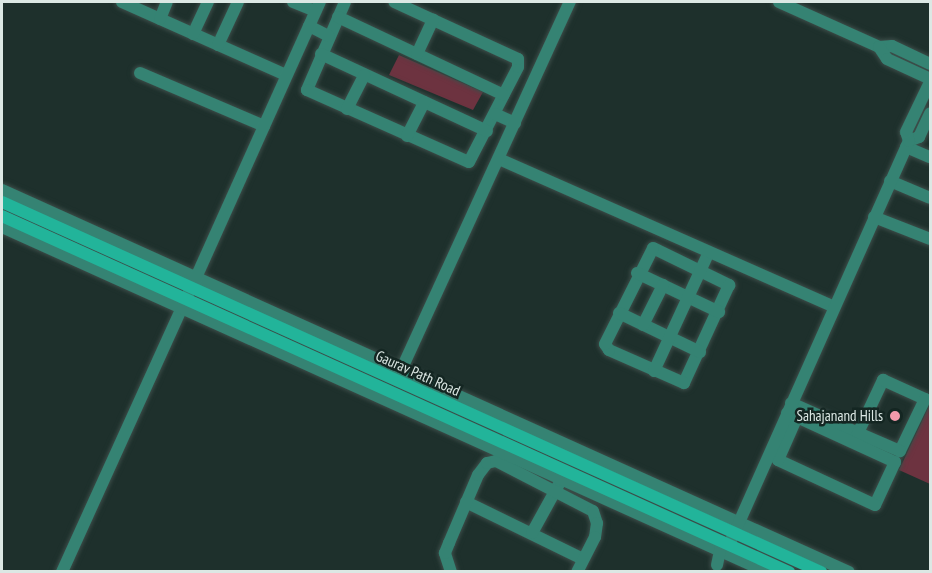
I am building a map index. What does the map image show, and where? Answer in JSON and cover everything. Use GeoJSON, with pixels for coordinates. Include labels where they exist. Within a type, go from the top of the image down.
{"type":"FeatureCollection","features":[{"type":"Feature","properties":{"kind":"main road","name":"Gaurav Path Road"},"geometry":{"type":"LineString","coordinates":[[2,202],[564,474],[724,547],[789,572]]}},
{"type":"Feature","properties":{"kind":"main road","name":"Gaurav Path Road"},"geometry":{"type":"LineString","coordinates":[[2,216],[189,293],[399,375],[734,526],[821,572]]}},
{"type":"Feature","properties":{"kind":"street"},"geometry":{"type":"LineString","coordinates":[[160,18],[167,2]]}},
{"type":"Feature","properties":{"kind":"street"},"geometry":{"type":"LineString","coordinates":[[193,34],[208,2]]}},
{"type":"Feature","properties":{"kind":"street"},"geometry":{"type":"LineString","coordinates":[[218,45],[238,2]]}},
{"type":"Feature","properties":{"kind":"street"},"geometry":{"type":"LineString","coordinates":[[293,2],[314,15],[330,33]]}},
{"type":"Feature","properties":{"kind":"street"},"geometry":{"type":"LineString","coordinates":[[345,2],[307,90],[466,163],[474,157],[518,67],[515,56],[394,2]]}},
{"type":"Feature","properties":{"kind":"street"},"geometry":{"type":"LineString","coordinates":[[399,375],[570,2]]}},
{"type":"Feature","properties":{"kind":"street"},"geometry":{"type":"LineString","coordinates":[[716,568],[734,526],[745,510],[792,411],[834,308],[907,144],[906,132],[929,75],[887,59],[879,47],[779,2]]}},
{"type":"Feature","properties":{"kind":"street"},"geometry":{"type":"LineString","coordinates":[[130,3],[286,75]]}},
{"type":"Feature","properties":{"kind":"street"},"geometry":{"type":"LineString","coordinates":[[62,572],[314,15]]}},
{"type":"Feature","properties":{"kind":"street"},"geometry":{"type":"LineString","coordinates":[[338,17],[504,94]]}},
{"type":"Feature","properties":{"kind":"street"},"geometry":{"type":"LineString","coordinates":[[417,54],[433,19]]}},
{"type":"Feature","properties":{"kind":"street"},"geometry":{"type":"LineString","coordinates":[[321,54],[487,131]]}},
{"type":"Feature","properties":{"kind":"street"},"geometry":{"type":"LineString","coordinates":[[140,73],[264,126]]}},
{"type":"Feature","properties":{"kind":"street"},"geometry":{"type":"LineString","coordinates":[[347,109],[364,75]]}},
{"type":"Feature","properties":{"kind":"street"},"geometry":{"type":"LineString","coordinates":[[407,136],[424,102]]}},
{"type":"Feature","properties":{"kind":"street"},"geometry":{"type":"LineString","coordinates":[[496,111],[517,120]]}},
{"type":"Feature","properties":{"kind":"street"},"geometry":{"type":"LineString","coordinates":[[907,144],[919,137],[930,113]]}},
{"type":"Feature","properties":{"kind":"street"},"geometry":{"type":"LineString","coordinates":[[907,144],[930,157]]}},
{"type":"Feature","properties":{"kind":"street"},"geometry":{"type":"LineString","coordinates":[[499,159],[834,308]]}},
{"type":"Feature","properties":{"kind":"street"},"geometry":{"type":"LineString","coordinates":[[890,182],[930,198]]}},
{"type":"Feature","properties":{"kind":"street"},"geometry":{"type":"LineString","coordinates":[[2,190],[189,293]]}},
{"type":"Feature","properties":{"kind":"street"},"geometry":{"type":"LineString","coordinates":[[874,218],[930,239]]}},
{"type":"Feature","properties":{"kind":"street"},"geometry":{"type":"LineString","coordinates":[[2,227],[189,293]]}},
{"type":"Feature","properties":{"kind":"street"},"geometry":{"type":"LineString","coordinates":[[653,248],[701,269],[729,285],[719,312],[684,383],[606,348],[638,273],[653,248]]}},
{"type":"Feature","properties":{"kind":"street"},"geometry":{"type":"LineString","coordinates":[[654,371],[709,252]]}},
{"type":"Feature","properties":{"kind":"street"},"geometry":{"type":"LineString","coordinates":[[638,273],[719,312]]}},
{"type":"Feature","properties":{"kind":"street"},"geometry":{"type":"LineString","coordinates":[[644,325],[663,285]]}},
{"type":"Feature","properties":{"kind":"street"},"geometry":{"type":"LineString","coordinates":[[619,313],[700,352]]}},
{"type":"Feature","properties":{"kind":"street"},"geometry":{"type":"LineString","coordinates":[[792,411],[858,433],[900,451],[925,399],[883,380],[858,433]]}},
{"type":"Feature","properties":{"kind":"street"},"geometry":{"type":"LineString","coordinates":[[792,411],[895,462],[875,505],[778,460],[792,411]]}},
{"type":"Feature","properties":{"kind":"street"},"geometry":{"type":"LineString","coordinates":[[451,572],[445,553],[466,502],[487,462],[496,462],[593,512],[597,523],[595,537],[577,572]]}},
{"type":"Feature","properties":{"kind":"street"},"geometry":{"type":"LineString","coordinates":[[532,533],[564,474]]}},
{"type":"Feature","properties":{"kind":"street"},"geometry":{"type":"LineString","coordinates":[[466,502],[583,559]]}},
{"type":"Feature","properties":{"kind":"street"},"geometry":{"type":"LineString","coordinates":[[734,526],[849,572]]}},
{"type":"Feature","properties":{"kind":"street"},"geometry":{"type":"LineString","coordinates":[[724,547],[766,572]]}},
{"type":"Feature","properties":{"kind":"shaded area"},"geometry":{"type":"Polygon","coordinates":[[[399,55],[483,92],[473,110],[389,75],[399,55]]]}},
{"type":"Feature","properties":{"kind":"shaded area"},"geometry":{"type":"Polygon","coordinates":[[[930,404],[930,484],[899,470],[930,404]]]}},
{"type":"Feature","properties":{"kind":"place","name":"Sahajanand Hills"},"geometry":{"type":"Point","coordinates":[895,416]}}]}
